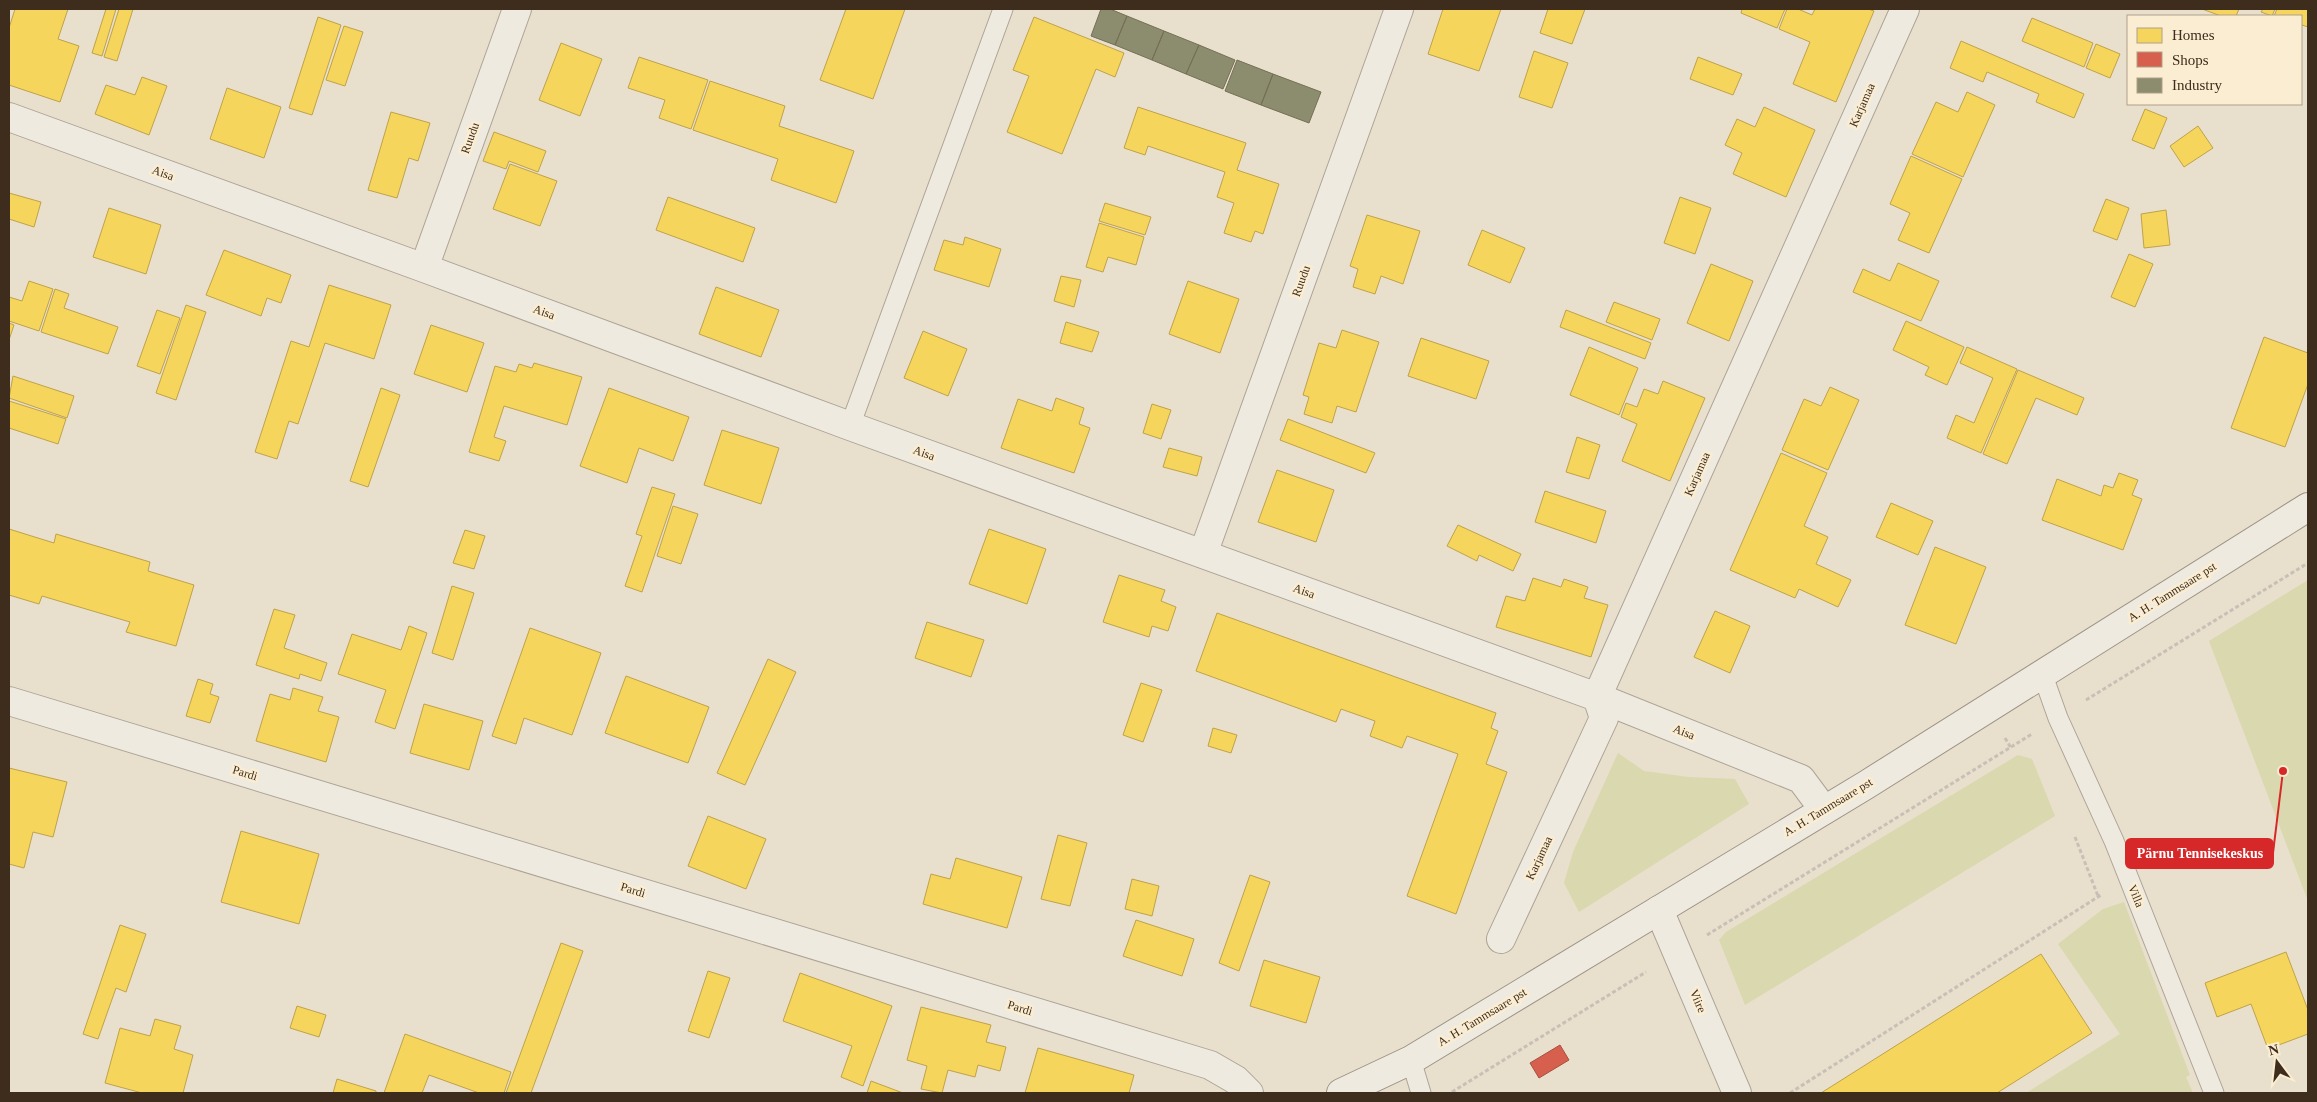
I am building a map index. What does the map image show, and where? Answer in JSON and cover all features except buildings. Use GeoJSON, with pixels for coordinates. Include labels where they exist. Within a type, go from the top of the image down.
{"type":"FeatureCollection","features":[{"type":"Feature","properties":{"kind":"street","name":"Ruudu"},"geometry":{"type":"LineString","coordinates":[[424,268],[516,9]]}},
{"type":"Feature","properties":{"kind":"street","name":"Ruudu"},"geometry":{"type":"LineString","coordinates":[[1203,554],[1399,9]]}},
{"type":"Feature","properties":{"kind":"street","name":"Karjamaa"},"geometry":{"type":"LineString","coordinates":[[1501,939],[1604,718],[1597,697],[1905,9]]}},
{"type":"Feature","properties":{"kind":"street","name":"Aisa"},"geometry":{"type":"LineString","coordinates":[[9,117],[850,426],[1597,697],[1801,779],[1824,810]]}},
{"type":"Feature","properties":{"kind":"street","name":"A. H. Tammsaare pst"},"geometry":{"type":"LineString","coordinates":[[1341,1093],[1411,1060],[1659,910],[1824,810],[2308,507]]}},
{"type":"Feature","properties":{"kind":"street","name":"Pardi"},"geometry":{"type":"LineString","coordinates":[[9,701],[1210,1065],[1236,1080],[1249,1093]]}},
{"type":"Feature","properties":{"kind":"street","name":"Viire"},"geometry":{"type":"LineString","coordinates":[[1659,910],[1737,1093]]}},
{"type":"Feature","properties":{"kind":"lane"},"geometry":{"type":"LineString","coordinates":[[850,426],[1003,9]]}},
{"type":"Feature","properties":{"kind":"lane","name":"Villa"},"geometry":{"type":"LineString","coordinates":[[2042,673],[2058,718],[2130,881],[2214,1093]]}},
{"type":"Feature","properties":{"kind":"lane"},"geometry":{"type":"LineString","coordinates":[[1411,1060],[1421,1093]]}},
{"type":"Feature","properties":{"kind":"path"},"geometry":{"type":"LineString","coordinates":[[1450,1093],[2308,562]]}},
{"type":"Feature","properties":{"kind":"path"},"geometry":{"type":"LineString","coordinates":[[1790,1093],[2086,903],[2130,881]]}},
{"type":"Feature","properties":{"kind":"shaded area"},"geometry":{"type":"Polygon","coordinates":[[[2308,580],[2308,901],[2209,641],[2308,580]]]}},
{"type":"Feature","properties":{"kind":"shaded area"},"geometry":{"type":"Polygon","coordinates":[[[1618,753],[1644,771],[1688,777],[1735,779],[1749,804],[1579,912],[1564,883],[1573,852],[1618,753]]]}},
{"type":"Feature","properties":{"kind":"shaded area"},"geometry":{"type":"Polygon","coordinates":[[[2018,755],[2032,759],[2055,816],[1745,1005],[1719,940],[1726,932],[2018,755]]]}},
{"type":"Feature","properties":{"kind":"shaded area"},"geometry":{"type":"Polygon","coordinates":[[[2124,902],[2190,1075],[2186,1077],[2193,1093],[2026,1093],[2120,1034],[2058,944],[2103,909],[2124,902]]]}},
{"type":"Feature","properties":{"kind":"place","name":"Pärnu Tennisekeskus"},"geometry":{"type":"Point","coordinates":[2283,771]}}]}
